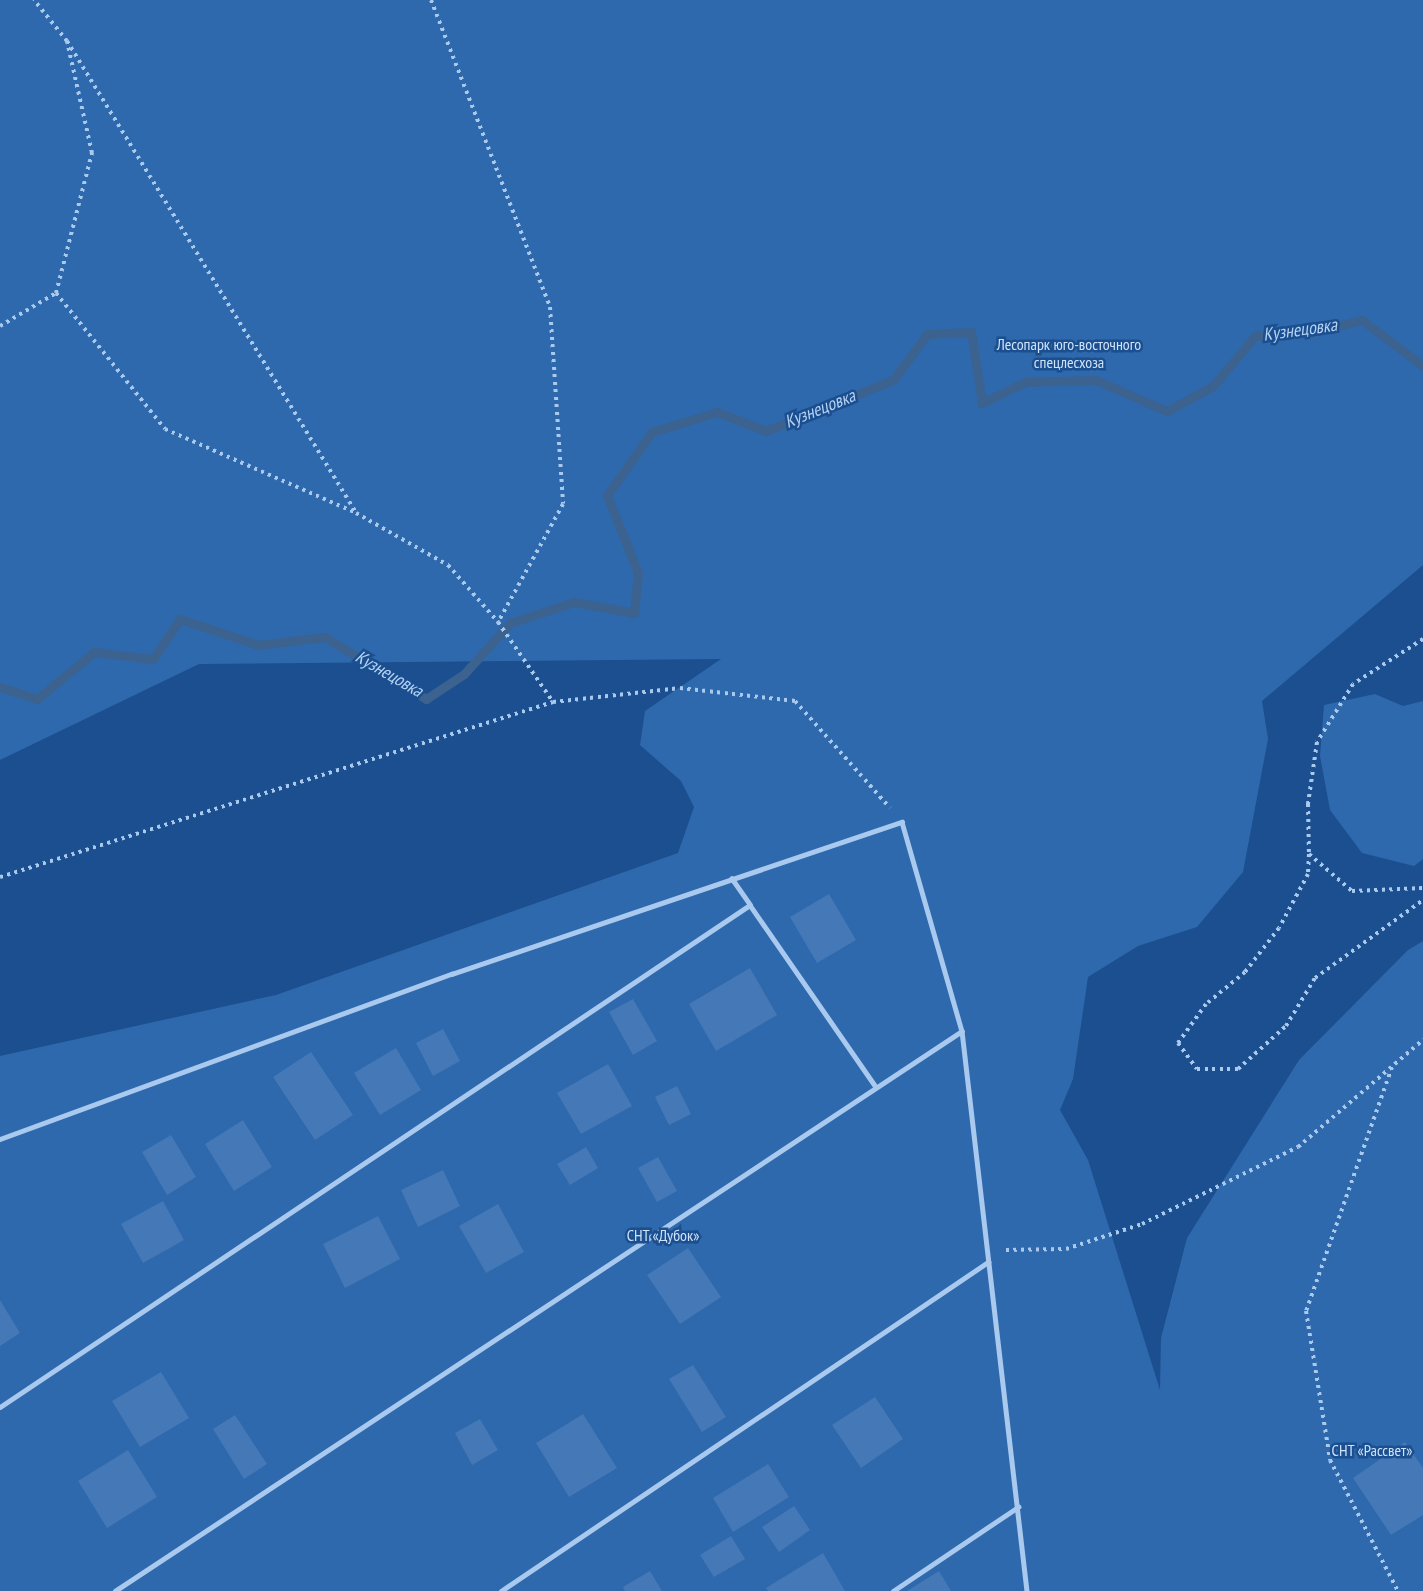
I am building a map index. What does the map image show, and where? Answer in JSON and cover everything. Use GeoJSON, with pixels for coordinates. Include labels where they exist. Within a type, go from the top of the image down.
{"type":"FeatureCollection","features":[{"type":"Feature","properties":{"kind":"lane"},"geometry":{"type":"LineString","coordinates":[[0,1139],[429,982],[902,822],[962,1031],[1027,1591]]}},
{"type":"Feature","properties":{"kind":"lane"},"geometry":{"type":"LineString","coordinates":[[732,879],[876,1087]]}},
{"type":"Feature","properties":{"kind":"lane"},"geometry":{"type":"LineString","coordinates":[[0,1407],[750,904]]}},
{"type":"Feature","properties":{"kind":"lane"},"geometry":{"type":"LineString","coordinates":[[115,1591],[962,1031]]}},
{"type":"Feature","properties":{"kind":"lane"},"geometry":{"type":"LineString","coordinates":[[501,1591],[988,1262]]}},
{"type":"Feature","properties":{"kind":"lane"},"geometry":{"type":"LineString","coordinates":[[892,1591],[1018,1507]]}},
{"type":"Feature","properties":{"kind":"path"},"geometry":{"type":"LineString","coordinates":[[34,0],[67,40],[356,513]]}},
{"type":"Feature","properties":{"kind":"path"},"geometry":{"type":"LineString","coordinates":[[431,0],[550,307],[563,504],[498,622]]}},
{"type":"Feature","properties":{"kind":"path"},"geometry":{"type":"LineString","coordinates":[[0,326],[56,293],[92,153],[67,40]]}},
{"type":"Feature","properties":{"kind":"path"},"geometry":{"type":"LineString","coordinates":[[56,293],[165,429],[356,513],[448,565],[498,622],[553,702]]}},
{"type":"Feature","properties":{"kind":"path"},"geometry":{"type":"LineString","coordinates":[[1423,639],[1353,684],[1317,742],[1308,804],[1308,874],[1279,928],[1245,972],[1206,1004],[1178,1043],[1197,1069],[1238,1069],[1286,1026],[1315,978],[1423,900]]}},
{"type":"Feature","properties":{"kind":"path"},"geometry":{"type":"LineString","coordinates":[[0,877],[553,702],[680,688],[795,701],[902,822]]}},
{"type":"Feature","properties":{"kind":"path"},"geometry":{"type":"LineString","coordinates":[[1309,854],[1352,891],[1423,888]]}},
{"type":"Feature","properties":{"kind":"path"},"geometry":{"type":"LineString","coordinates":[[987,1251],[1066,1249],[1142,1224],[1298,1147],[1423,1040]]}},
{"type":"Feature","properties":{"kind":"path"},"geometry":{"type":"LineString","coordinates":[[1392,1067],[1306,1311],[1330,1460],[1398,1591]]}},
{"type":"Feature","properties":{"kind":"green space"},"geometry":{"type":"Polygon","coordinates":[[[0,0],[1423,0],[1423,565],[1262,701],[1268,739],[1243,872],[1197,927],[1138,946],[1088,977],[1073,1079],[1060,1110],[1088,1160],[1160,1390],[1161,1338],[1187,1238],[1299,1060],[1408,950],[1423,941],[1423,1591],[0,1591],[0,1056],[276,995],[678,853],[694,807],[681,781],[640,745],[645,711],[721,659],[199,664],[0,760],[0,0]]]}},
{"type":"Feature","properties":{"kind":"green space"},"geometry":{"type":"Polygon","coordinates":[[[1375,694],[1403,706],[1423,701],[1423,859],[1414,866],[1362,853],[1330,810],[1320,756],[1324,705],[1375,694]]]}},
{"type":"Feature","properties":{"kind":"building"},"geometry":{"type":"Polygon","coordinates":[[[829,894],[856,940],[817,963],[790,917],[829,894]]]}},
{"type":"Feature","properties":{"kind":"building"},"geometry":{"type":"Polygon","coordinates":[[[750,968],[777,1015],[716,1051],[689,1004],[750,968]]]}},
{"type":"Feature","properties":{"kind":"building"},"geometry":{"type":"Polygon","coordinates":[[[633,999],[657,1041],[633,1055],[609,1012],[633,999]]]}},
{"type":"Feature","properties":{"kind":"building"},"geometry":{"type":"Polygon","coordinates":[[[443,1029],[460,1061],[433,1076],[416,1043],[443,1029]]]}},
{"type":"Feature","properties":{"kind":"building"},"geometry":{"type":"Polygon","coordinates":[[[396,1048],[421,1090],[380,1115],[354,1073],[396,1048]]]}},
{"type":"Feature","properties":{"kind":"building"},"geometry":{"type":"Polygon","coordinates":[[[311,1052],[353,1115],[315,1140],[273,1077],[311,1052]]]}},
{"type":"Feature","properties":{"kind":"building"},"geometry":{"type":"Polygon","coordinates":[[[608,1064],[632,1106],[581,1134],[557,1093],[608,1064]]]}},
{"type":"Feature","properties":{"kind":"building"},"geometry":{"type":"Polygon","coordinates":[[[677,1086],[691,1114],[669,1125],[655,1097],[677,1086]]]}},
{"type":"Feature","properties":{"kind":"building"},"geometry":{"type":"Polygon","coordinates":[[[243,1120],[272,1167],[234,1191],[205,1144],[243,1120]]]}},
{"type":"Feature","properties":{"kind":"building"},"geometry":{"type":"Polygon","coordinates":[[[171,1135],[196,1177],[167,1195],[142,1152],[171,1135]]]}},
{"type":"Feature","properties":{"kind":"building"},"geometry":{"type":"Polygon","coordinates":[[[586,1147],[598,1168],[570,1185],[557,1164],[586,1147]]]}},
{"type":"Feature","properties":{"kind":"building"},"geometry":{"type":"Polygon","coordinates":[[[658,1157],[677,1191],[657,1202],[638,1168],[658,1157]]]}},
{"type":"Feature","properties":{"kind":"building"},"geometry":{"type":"Polygon","coordinates":[[[443,1170],[460,1206],[418,1227],[401,1190],[443,1170]]]}},
{"type":"Feature","properties":{"kind":"building"},"geometry":{"type":"Polygon","coordinates":[[[163,1201],[184,1240],[143,1263],[121,1224],[163,1201]]]}},
{"type":"Feature","properties":{"kind":"building"},"geometry":{"type":"Polygon","coordinates":[[[498,1204],[524,1252],[486,1273],[459,1226],[498,1204]]]}},
{"type":"Feature","properties":{"kind":"building"},"geometry":{"type":"Polygon","coordinates":[[[378,1216],[400,1259],[345,1288],[323,1244],[378,1216]]]}},
{"type":"Feature","properties":{"kind":"building"},"geometry":{"type":"Polygon","coordinates":[[[688,1248],[721,1297],[680,1324],[647,1275],[688,1248]]]}},
{"type":"Feature","properties":{"kind":"building"},"geometry":{"type":"Polygon","coordinates":[[[0,1300],[20,1333],[0,1346],[0,1300]]]}},
{"type":"Feature","properties":{"kind":"building"},"geometry":{"type":"Polygon","coordinates":[[[693,1365],[726,1417],[702,1432],[669,1379],[693,1365]]]}},
{"type":"Feature","properties":{"kind":"building"},"geometry":{"type":"Polygon","coordinates":[[[161,1372],[189,1418],[140,1447],[112,1401],[161,1372]]]}},
{"type":"Feature","properties":{"kind":"building"},"geometry":{"type":"Polygon","coordinates":[[[875,1397],[903,1439],[861,1468],[832,1425],[875,1397]]]}},
{"type":"Feature","properties":{"kind":"building"},"geometry":{"type":"Polygon","coordinates":[[[583,1414],[617,1468],[569,1497],[536,1443],[583,1414]]]}},
{"type":"Feature","properties":{"kind":"building"},"geometry":{"type":"Polygon","coordinates":[[[235,1415],[267,1464],[244,1479],[213,1429],[235,1415]]]}},
{"type":"Feature","properties":{"kind":"building"},"geometry":{"type":"Polygon","coordinates":[[[480,1419],[498,1450],[472,1465],[455,1433],[480,1419]]]}},
{"type":"Feature","properties":{"kind":"building"},"geometry":{"type":"Polygon","coordinates":[[[1405,1442],[1423,1468],[1423,1515],[1391,1535],[1353,1478],[1405,1442]]]}},
{"type":"Feature","properties":{"kind":"building"},"geometry":{"type":"Polygon","coordinates":[[[128,1450],[157,1497],[107,1528],[78,1481],[128,1450]]]}},
{"type":"Feature","properties":{"kind":"building"},"geometry":{"type":"Polygon","coordinates":[[[768,1464],[789,1497],[733,1532],[713,1498],[768,1464]]]}},
{"type":"Feature","properties":{"kind":"building"},"geometry":{"type":"Polygon","coordinates":[[[794,1506],[810,1530],[779,1552],[762,1527],[794,1506]]]}},
{"type":"Feature","properties":{"kind":"building"},"geometry":{"type":"Polygon","coordinates":[[[731,1536],[745,1559],[714,1577],[700,1555],[731,1536]]]}},
{"type":"Feature","properties":{"kind":"building"},"geometry":{"type":"Polygon","coordinates":[[[823,1553],[845,1591],[768,1591],[766,1588],[823,1553]]]}},
{"type":"Feature","properties":{"kind":"building"},"geometry":{"type":"Polygon","coordinates":[[[650,1571],[662,1591],[625,1591],[623,1587],[650,1571]]]}},
{"type":"Feature","properties":{"kind":"building"},"geometry":{"type":"Polygon","coordinates":[[[939,1571],[951,1591],[907,1591],[939,1571]]]}},
{"type":"Feature","properties":{"kind":"waterway","name":"Кузнецовка"},"geometry":{"type":"LineString","coordinates":[[0,687],[37,699],[94,652],[153,659],[180,619],[258,645],[325,637],[426,699],[464,674],[510,623],[574,602],[634,613],[638,573],[607,495],[652,432],[717,412],[766,431],[893,380],[927,334],[971,332],[982,403],[1025,382],[1096,380],[1167,411],[1213,386],[1255,336],[1313,332],[1362,320],[1423,366]]}},
{"type":"Feature","properties":{"kind":"park label","name":"Лесопарк юго-восточного спецлесхоза"},"geometry":{"type":"Point","coordinates":[1069,353]}},
{"type":"Feature","properties":{"kind":"park label","name":"СНТ «Дубок»"},"geometry":{"type":"Point","coordinates":[663,1235]}},
{"type":"Feature","properties":{"kind":"park label","name":"СНТ «Рассвет»"},"geometry":{"type":"Point","coordinates":[1372,1450]}}]}
